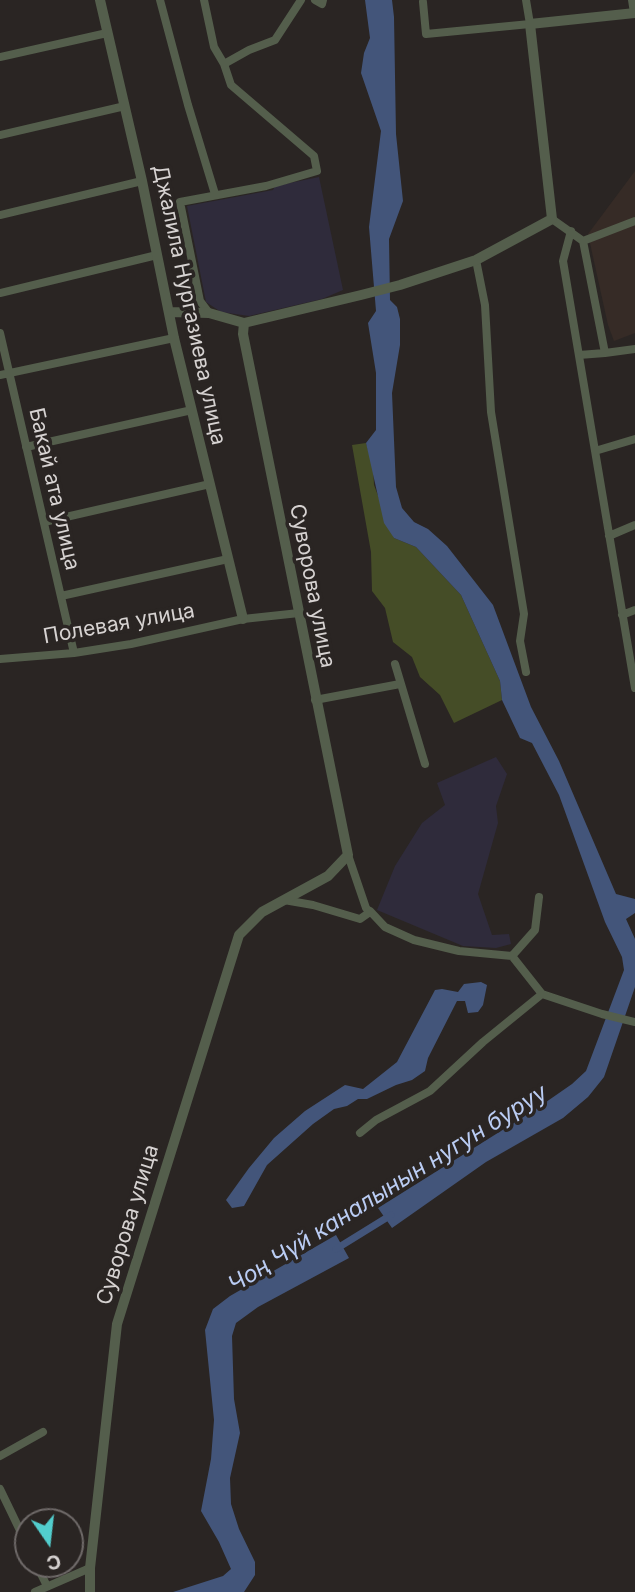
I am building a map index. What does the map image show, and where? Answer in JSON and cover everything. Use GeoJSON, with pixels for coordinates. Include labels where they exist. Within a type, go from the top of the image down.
{"type":"FeatureCollection","features":[{"type":"Feature","properties":{"kind":"street","name":"Джалила Нургазиева улица"},"geometry":{"type":"LineString","coordinates":[[100,0],[142,181],[174,338],[243,618]]}},
{"type":"Feature","properties":{"kind":"street"},"geometry":{"type":"LineString","coordinates":[[160,0],[215,194]]}},
{"type":"Feature","properties":{"kind":"street"},"geometry":{"type":"LineString","coordinates":[[204,0],[214,47],[224,64],[230,85],[314,156],[317,172],[266,186],[180,202],[200,301],[209,313]]}},
{"type":"Feature","properties":{"kind":"street"},"geometry":{"type":"LineString","coordinates":[[224,64],[275,40],[301,0]]}},
{"type":"Feature","properties":{"kind":"street"},"geometry":{"type":"LineString","coordinates":[[315,0],[322,4],[323,0]]}},
{"type":"Feature","properties":{"kind":"street"},"geometry":{"type":"LineString","coordinates":[[526,0],[552,219]]}},
{"type":"Feature","properties":{"kind":"street"},"geometry":{"type":"LineString","coordinates":[[423,2],[426,34],[634,13],[632,0]]}},
{"type":"Feature","properties":{"kind":"street"},"geometry":{"type":"LineString","coordinates":[[0,57],[107,33]]}},
{"type":"Feature","properties":{"kind":"street"},"geometry":{"type":"LineString","coordinates":[[0,135],[125,106]]}},
{"type":"Feature","properties":{"kind":"street"},"geometry":{"type":"LineString","coordinates":[[0,215],[142,181]]}},
{"type":"Feature","properties":{"kind":"street"},"geometry":{"type":"LineString","coordinates":[[552,219],[583,241],[605,353]]}},
{"type":"Feature","properties":{"kind":"street"},"geometry":{"type":"LineString","coordinates":[[169,312],[209,313],[244,323],[361,295],[476,260],[552,219]]}},
{"type":"Feature","properties":{"kind":"street"},"geometry":{"type":"LineString","coordinates":[[583,241],[635,222]]}},
{"type":"Feature","properties":{"kind":"street"},"geometry":{"type":"LineString","coordinates":[[571,231],[563,261],[635,688]]}},
{"type":"Feature","properties":{"kind":"street"},"geometry":{"type":"LineString","coordinates":[[0,293],[157,255]]}},
{"type":"Feature","properties":{"kind":"street"},"geometry":{"type":"LineString","coordinates":[[476,260],[485,305],[491,412],[524,614],[520,641],[526,672]]}},
{"type":"Feature","properties":{"kind":"street","name":"Суворова улица"},"geometry":{"type":"LineString","coordinates":[[244,323],[243,334],[348,855],[366,908],[370,912]]}},
{"type":"Feature","properties":{"kind":"street","name":"Бакай ата улица"},"geometry":{"type":"LineString","coordinates":[[0,333],[5,374],[26,447],[74,653]]}},
{"type":"Feature","properties":{"kind":"street"},"geometry":{"type":"LineString","coordinates":[[5,374],[174,338]]}},
{"type":"Feature","properties":{"kind":"street"},"geometry":{"type":"LineString","coordinates":[[579,355],[635,349]]}},
{"type":"Feature","properties":{"kind":"street"},"geometry":{"type":"LineString","coordinates":[[26,447],[192,411]]}},
{"type":"Feature","properties":{"kind":"street"},"geometry":{"type":"LineString","coordinates":[[595,450],[635,439]]}},
{"type":"Feature","properties":{"kind":"street"},"geometry":{"type":"LineString","coordinates":[[44,522],[210,484]]}},
{"type":"Feature","properties":{"kind":"street"},"geometry":{"type":"LineString","coordinates":[[609,536],[635,525]]}},
{"type":"Feature","properties":{"kind":"street"},"geometry":{"type":"LineString","coordinates":[[61,596],[228,559]]}},
{"type":"Feature","properties":{"kind":"street"},"geometry":{"type":"LineString","coordinates":[[622,615],[635,610]]}},
{"type":"Feature","properties":{"kind":"street","name":"Полевая улица"},"geometry":{"type":"LineString","coordinates":[[0,659],[74,653],[131,644],[243,618],[299,613]]}},
{"type":"Feature","properties":{"kind":"street"},"geometry":{"type":"LineString","coordinates":[[395,664],[425,764]]}},
{"type":"Feature","properties":{"kind":"street"},"geometry":{"type":"LineString","coordinates":[[315,700],[400,684]]}},
{"type":"Feature","properties":{"kind":"street","name":"Суворова улица"},"geometry":{"type":"LineString","coordinates":[[90,1592],[90,1568],[117,1324],[239,935],[262,912],[328,876],[348,855]]}},
{"type":"Feature","properties":{"kind":"street"},"geometry":{"type":"LineString","coordinates":[[512,956],[536,930],[539,897]]}},
{"type":"Feature","properties":{"kind":"street"},"geometry":{"type":"LineString","coordinates":[[284,900],[313,905],[360,919],[370,912],[385,927],[414,940],[459,951],[512,956],[542,994],[635,1022]]}},
{"type":"Feature","properties":{"kind":"street"},"geometry":{"type":"LineString","coordinates":[[360,1133],[376,1120],[430,1091],[483,1042],[542,994]]}},
{"type":"Feature","properties":{"kind":"street"},"geometry":{"type":"LineString","coordinates":[[0,1456],[43,1432]]}},
{"type":"Feature","properties":{"kind":"street"},"geometry":{"type":"LineString","coordinates":[[1,1495],[14,1520]]}},
{"type":"Feature","properties":{"kind":"street"},"geometry":{"type":"LineString","coordinates":[[35,1592],[90,1568]]}},
{"type":"Feature","properties":{"kind":"street"},"geometry":{"type":"LineString","coordinates":[[43,1578],[47,1586]]}},
{"type":"Feature","properties":{"kind":"shaded area"},"geometry":{"type":"Polygon","coordinates":[[[635,171],[635,333],[614,341],[588,234],[635,171]]]}},
{"type":"Feature","properties":{"kind":"shaded area"},"geometry":{"type":"Polygon","coordinates":[[[319,177],[343,290],[322,299],[249,316],[221,312],[206,302],[187,206],[273,190],[275,186],[319,177]]]}},
{"type":"Feature","properties":{"kind":"shaded area"},"geometry":{"type":"Polygon","coordinates":[[[496,757],[507,774],[496,806],[498,823],[478,894],[492,935],[509,934],[511,944],[496,948],[463,946],[377,910],[395,866],[422,823],[445,805],[437,783],[496,757]]]}},
{"type":"Feature","properties":{"kind":"green space"},"geometry":{"type":"Polygon","coordinates":[[[366,443],[373,467],[374,485],[394,538],[416,547],[461,595],[500,681],[502,700],[454,723],[440,695],[420,677],[412,657],[393,642],[385,608],[372,591],[371,552],[352,445],[366,443]]]}},
{"type":"Feature","properties":{"kind":"water"},"geometry":{"type":"Polygon","coordinates":[[[365,0],[392,0],[394,17],[396,134],[403,201],[389,239],[390,300],[397,307],[400,319],[400,345],[392,393],[396,487],[402,508],[414,522],[428,529],[447,546],[493,605],[531,707],[559,761],[616,894],[635,899],[635,913],[626,919],[635,939],[635,987],[604,1077],[588,1097],[563,1118],[486,1162],[392,1228],[378,1208],[536,1109],[586,1071],[624,970],[622,957],[605,922],[559,795],[532,743],[520,738],[502,700],[500,681],[461,595],[416,547],[394,538],[384,523],[366,443],[376,430],[376,373],[368,323],[376,311],[369,227],[381,131],[361,73],[370,38],[365,0]]]}},
{"type":"Feature","properties":{"kind":"water"},"geometry":{"type":"Polygon","coordinates":[[[481,982],[487,985],[483,1005],[478,1012],[468,1013],[465,1001],[457,1001],[428,1058],[425,1071],[412,1080],[367,1099],[358,1099],[347,1106],[334,1109],[267,1165],[244,1206],[232,1208],[226,1200],[274,1138],[305,1111],[345,1085],[363,1089],[397,1062],[435,990],[458,992],[464,984],[481,982]]]}},
{"type":"Feature","properties":{"kind":"water"},"geometry":{"type":"Polygon","coordinates":[[[336,1235],[349,1258],[258,1307],[236,1323],[232,1336],[234,1399],[240,1433],[230,1478],[231,1504],[239,1529],[255,1562],[255,1575],[244,1592],[173,1592],[223,1576],[231,1569],[201,1511],[211,1459],[214,1420],[205,1330],[213,1309],[230,1296],[336,1235]]]}},
{"type":"Feature","properties":{"kind":"waterway","name":"Чоң Чүй каналынын нугун буруу"},"geometry":{"type":"LineString","coordinates":[[336,1249],[391,1215]]}}]}
